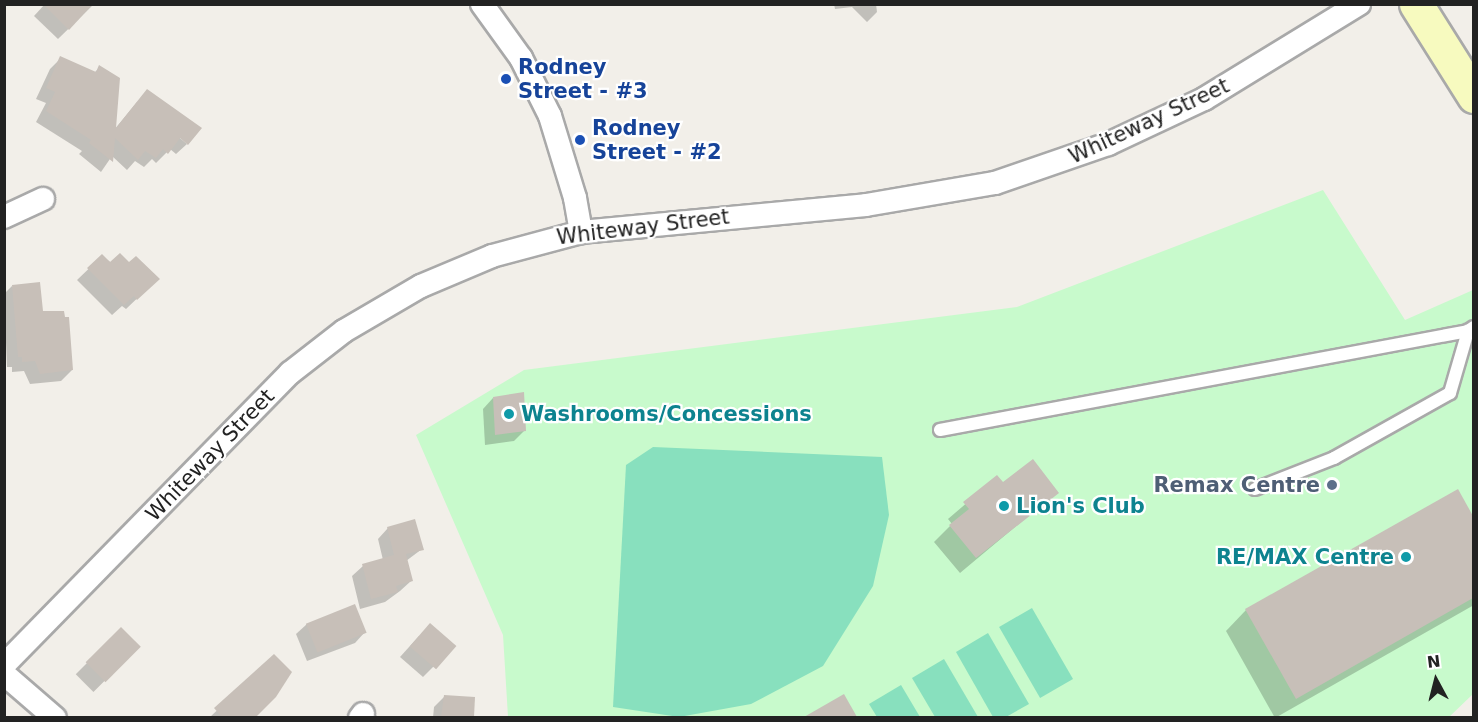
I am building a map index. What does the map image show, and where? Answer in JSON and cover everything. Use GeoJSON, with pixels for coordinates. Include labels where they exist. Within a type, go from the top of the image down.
{"type":"FeatureCollection","features":[{"type":"Feature","properties":{"kind":"street"},"geometry":{"type":"LineString","coordinates":[[482,4],[520,58],[550,116],[575,198],[581,232]]}},
{"type":"Feature","properties":{"kind":"street","name":"Whiteway Street"},"geometry":{"type":"LineString","coordinates":[[4,665],[253,409],[327,343],[398,298],[461,268],[515,248],[581,232],[866,205],[995,183],[1108,144],[1194,104],[1359,4]]}},
{"type":"Feature","properties":{"kind":"street"},"geometry":{"type":"LineString","coordinates":[[1416,4],[1470,86]]}},
{"type":"Feature","properties":{"kind":"street"},"geometry":{"type":"LineString","coordinates":[[4,217],[43,200]]}},
{"type":"Feature","properties":{"kind":"street"},"geometry":{"type":"LineString","coordinates":[[4,674],[55,717]]}},
{"type":"Feature","properties":{"kind":"lane"},"geometry":{"type":"LineString","coordinates":[[940,430],[1471,329],[1450,393],[1334,458],[1255,489]]}},
{"type":"Feature","properties":{"kind":"green space"},"geometry":{"type":"Polygon","coordinates":[[[1323,190],[1405,320],[1473,290],[1473,694],[1448,718],[508,717],[503,635],[416,435],[524,370],[1017,307],[1323,190]]]}},
{"type":"Feature","properties":{"kind":"green space"},"geometry":{"type":"Polygon","coordinates":[[[653,447],[882,457],[889,515],[873,586],[823,666],[751,704],[679,717],[613,707],[626,465],[653,447]]]}},
{"type":"Feature","properties":{"kind":"green space"},"geometry":{"type":"Polygon","coordinates":[[[1032,608],[1073,679],[1040,698],[999,627],[1032,608]]]}},
{"type":"Feature","properties":{"kind":"green space"},"geometry":{"type":"Polygon","coordinates":[[[988,633],[1029,704],[1006,717],[993,717],[956,652],[988,633]]]}},
{"type":"Feature","properties":{"kind":"green space"},"geometry":{"type":"Polygon","coordinates":[[[944,659],[978,717],[935,717],[912,678],[944,659]]]}},
{"type":"Feature","properties":{"kind":"green space"},"geometry":{"type":"Polygon","coordinates":[[[901,685],[920,717],[877,717],[869,704],[901,685]]]}},
{"type":"Feature","properties":{"kind":"building"},"geometry":{"type":"Polygon","coordinates":[[[43,4],[93,4],[69,30],[43,4]]]}},
{"type":"Feature","properties":{"kind":"building"},"geometry":{"type":"Polygon","coordinates":[[[60,56],[96,72],[99,65],[120,78],[116,128],[147,89],[202,128],[188,145],[180,138],[168,154],[163,149],[156,158],[145,151],[138,160],[115,138],[113,162],[89,143],[91,140],[46,111],[55,92],[46,88],[60,56]]]}},
{"type":"Feature","properties":{"kind":"building"},"geometry":{"type":"Polygon","coordinates":[[[120,253],[129,262],[136,256],[160,279],[137,300],[134,296],[124,305],[87,268],[102,254],[110,262],[120,253]]]}},
{"type":"Feature","properties":{"kind":"building"},"geometry":{"type":"Polygon","coordinates":[[[40,282],[43,311],[64,311],[65,317],[69,317],[73,370],[40,374],[35,361],[22,362],[22,357],[18,357],[12,285],[40,282]]]}},
{"type":"Feature","properties":{"kind":"building","name":"Washrooms/Concessions"},"geometry":{"type":"Polygon","coordinates":[[[524,392],[526,431],[495,435],[493,397],[524,392]]]}},
{"type":"Feature","properties":{"kind":"building","name":"Lion's Club"},"geometry":{"type":"Polygon","coordinates":[[[1033,459],[1059,493],[976,558],[949,525],[969,509],[963,502],[997,475],[1003,482],[1033,459]]]}},
{"type":"Feature","properties":{"kind":"building","name":"RE/MAX Centre"},"geometry":{"type":"Polygon","coordinates":[[[1458,489],[1473,516],[1473,598],[1296,699],[1245,609],[1458,489]]]}},
{"type":"Feature","properties":{"kind":"building"},"geometry":{"type":"Polygon","coordinates":[[[415,519],[424,550],[406,554],[413,581],[396,586],[398,592],[371,599],[362,564],[394,555],[387,527],[415,519]]]}},
{"type":"Feature","properties":{"kind":"building"},"geometry":{"type":"Polygon","coordinates":[[[355,604],[367,633],[317,653],[306,624],[355,604]]]}},
{"type":"Feature","properties":{"kind":"building"},"geometry":{"type":"Polygon","coordinates":[[[430,623],[456,646],[436,669],[410,646],[430,623]]]}},
{"type":"Feature","properties":{"kind":"building"},"geometry":{"type":"Polygon","coordinates":[[[121,627],[141,647],[105,682],[86,662],[121,627]]]}},
{"type":"Feature","properties":{"kind":"building"},"geometry":{"type":"Polygon","coordinates":[[[274,654],[292,672],[276,697],[256,717],[222,717],[214,708],[274,654]]]}},
{"type":"Feature","properties":{"kind":"building"},"geometry":{"type":"Polygon","coordinates":[[[844,694],[857,717],[804,717],[844,694]]]}},
{"type":"Feature","properties":{"kind":"building"},"geometry":{"type":"Polygon","coordinates":[[[444,695],[475,697],[474,717],[441,717],[444,695]]]}},
{"type":"Feature","properties":{"kind":"place","name":"Rodney Street - #3"},"geometry":{"type":"Point","coordinates":[506,79]}},
{"type":"Feature","properties":{"kind":"place","name":"Rodney Street - #2"},"geometry":{"type":"Point","coordinates":[580,140]}},
{"type":"Feature","properties":{"kind":"place","name":"Washrooms/Concessions"},"geometry":{"type":"Point","coordinates":[509,414]}},
{"type":"Feature","properties":{"kind":"place","name":"Remax Centre"},"geometry":{"type":"Point","coordinates":[1332,485]}},
{"type":"Feature","properties":{"kind":"place","name":"Lion's Club"},"geometry":{"type":"Point","coordinates":[1004,506]}},
{"type":"Feature","properties":{"kind":"place","name":"RE/MAX Centre"},"geometry":{"type":"Point","coordinates":[1406,557]}}]}
